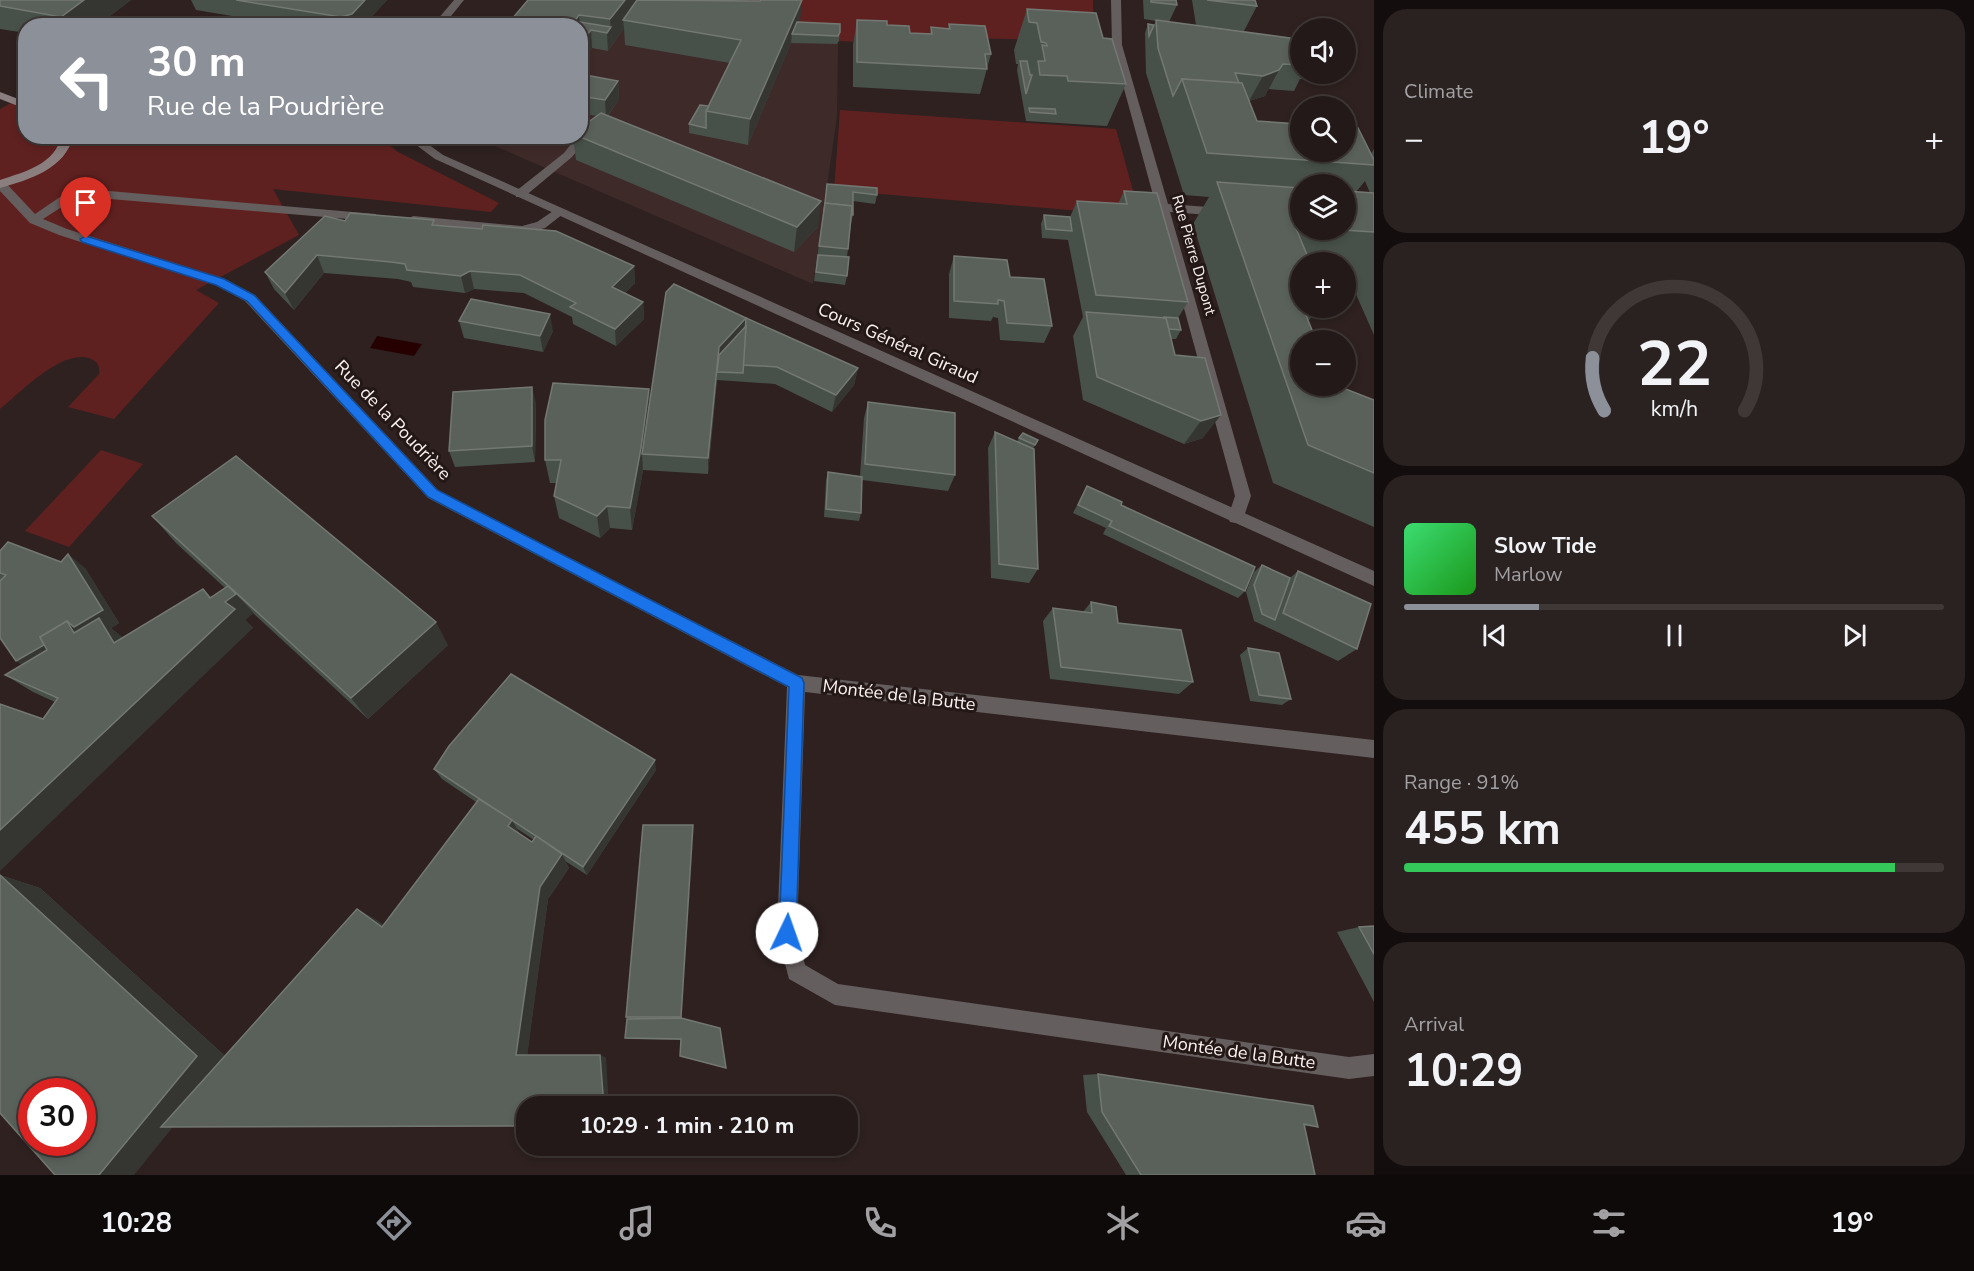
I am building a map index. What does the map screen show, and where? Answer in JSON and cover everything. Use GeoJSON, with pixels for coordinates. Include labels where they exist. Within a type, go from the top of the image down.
{"type":"FeatureCollection","features":[{"type":"Feature","properties":{"kind":"main road"},"geometry":{"type":"LineString","coordinates":[[0,95],[18,103]]}},
{"type":"Feature","properties":{"kind":"main road"},"geometry":{"type":"LineString","coordinates":[[0,184],[31,173],[54,160],[67,144]]}},
{"type":"Feature","properties":{"kind":"street"},"geometry":{"type":"LineString","coordinates":[[444,18],[459,0]]}},
{"type":"Feature","properties":{"kind":"street","name":"Rue Pierre Dupont"},"geometry":{"type":"LineString","coordinates":[[1116,0],[1118,45],[1243,496],[1236,517]]}},
{"type":"Feature","properties":{"kind":"street"},"geometry":{"type":"LineString","coordinates":[[588,130],[591,126]]}},
{"type":"Feature","properties":{"kind":"street","name":"Cours Général Giraud"},"geometry":{"type":"LineString","coordinates":[[420,144],[439,157],[520,194],[1374,579]]}},
{"type":"Feature","properties":{"kind":"street"},"geometry":{"type":"LineString","coordinates":[[520,194],[568,156],[577,144]]}},
{"type":"Feature","properties":{"kind":"street","name":"Rue de la Poudrière"},"geometry":{"type":"LineString","coordinates":[[0,184],[34,220],[63,232],[220,282],[250,298],[433,494],[796,683]]}},
{"type":"Feature","properties":{"kind":"street"},"geometry":{"type":"LineString","coordinates":[[34,220],[67,198],[86,193],[522,230],[541,225],[559,211]]}},
{"type":"Feature","properties":{"kind":"street"},"geometry":{"type":"LineString","coordinates":[[1164,208],[1230,212]]}},
{"type":"Feature","properties":{"kind":"street","name":"Montée de la Butte"},"geometry":{"type":"LineString","coordinates":[[1374,749],[796,683],[787,933],[796,972],[835,994],[1349,1068],[1374,1065]]}},
{"type":"Feature","properties":{"kind":"shaded area"},"geometry":{"type":"Polygon","coordinates":[[[553,0],[746,0],[838,41],[837,116],[813,284],[490,144],[588,144],[588,18],[572,18],[553,0]]]}},
{"type":"Feature","properties":{"kind":"shaded area"},"geometry":{"type":"Polygon","coordinates":[[[746,0],[1093,0],[1094,41],[967,38],[967,47],[839,41],[838,33],[740,14],[746,0]]]}},
{"type":"Feature","properties":{"kind":"shaded area"},"geometry":{"type":"Polygon","coordinates":[[[18,99],[18,144],[388,144],[398,152],[499,203],[491,212],[273,189],[299,235],[196,290],[219,303],[114,419],[68,407],[99,374],[99,367],[95,362],[80,357],[55,365],[0,409],[0,109],[18,99]]]}},
{"type":"Feature","properties":{"kind":"shaded area"},"geometry":{"type":"Polygon","coordinates":[[[840,110],[1116,129],[1140,216],[834,190],[840,110]]]}},
{"type":"Feature","properties":{"kind":"shaded area"},"geometry":{"type":"Polygon","coordinates":[[[377,336],[422,344],[414,356],[370,348],[377,336]]]}},
{"type":"Feature","properties":{"kind":"shaded area"},"geometry":{"type":"Polygon","coordinates":[[[101,450],[143,464],[69,547],[25,531],[101,450]]]}},
{"type":"Feature","properties":{"kind":"building"},"geometry":{"type":"Polygon","coordinates":[[[0,0],[84,0],[61,17],[0,6],[0,0]]]}},
{"type":"Feature","properties":{"kind":"building"},"geometry":{"type":"Polygon","coordinates":[[[236,0],[365,0],[352,14],[341,17],[236,0]]]}},
{"type":"Feature","properties":{"kind":"building"},"geometry":{"type":"Polygon","coordinates":[[[528,0],[625,0],[610,19],[579,15],[577,18],[513,18],[528,0]]]}},
{"type":"Feature","properties":{"kind":"building"},"geometry":{"type":"Polygon","coordinates":[[[637,0],[802,0],[750,119],[706,111],[741,40],[623,20],[637,0]]]}},
{"type":"Feature","properties":{"kind":"building"},"geometry":{"type":"Polygon","coordinates":[[[1151,0],[1176,0],[1177,5],[1151,2],[1151,0]]]}},
{"type":"Feature","properties":{"kind":"building"},"geometry":{"type":"Polygon","coordinates":[[[1207,0],[1255,0],[1257,6],[1207,0]]]}},
{"type":"Feature","properties":{"kind":"building"},"geometry":{"type":"Polygon","coordinates":[[[1027,9],[1096,13],[1103,38],[1112,39],[1126,84],[1068,81],[1067,76],[1040,75],[1038,61],[1045,61],[1042,45],[1047,46],[1046,43],[1041,42],[1037,23],[1029,22],[1027,9]]]}},
{"type":"Feature","properties":{"kind":"building"},"geometry":{"type":"Polygon","coordinates":[[[857,20],[887,21],[887,25],[909,26],[910,33],[932,34],[931,27],[950,29],[949,24],[985,26],[991,54],[985,54],[987,69],[857,62],[857,20]]]}},
{"type":"Feature","properties":{"kind":"building"},"geometry":{"type":"Polygon","coordinates":[[[1156,20],[1290,38],[1290,64],[1283,64],[1279,70],[1263,76],[1235,73],[1239,83],[1182,79],[1173,96],[1158,48],[1156,20]]]}},
{"type":"Feature","properties":{"kind":"building"},"geometry":{"type":"Polygon","coordinates":[[[797,22],[840,24],[840,32],[838,36],[792,34],[797,22]]]}},
{"type":"Feature","properties":{"kind":"building"},"geometry":{"type":"Polygon","coordinates":[[[588,23],[611,27],[607,33],[591,30],[588,34],[588,23]]]}},
{"type":"Feature","properties":{"kind":"building"},"geometry":{"type":"Polygon","coordinates":[[[1148,24],[1154,25],[1149,36],[1148,24]]]}},
{"type":"Feature","properties":{"kind":"building"},"geometry":{"type":"Polygon","coordinates":[[[1020,61],[1027,61],[1030,75],[1032,75],[1026,94],[1020,61]]]}},
{"type":"Feature","properties":{"kind":"building"},"geometry":{"type":"Polygon","coordinates":[[[588,75],[618,81],[605,100],[588,97],[588,75]]]}},
{"type":"Feature","properties":{"kind":"building"},"geometry":{"type":"Polygon","coordinates":[[[1182,79],[1242,83],[1257,121],[1290,123],[1290,159],[1207,153],[1182,79]]]}},
{"type":"Feature","properties":{"kind":"building"},"geometry":{"type":"Polygon","coordinates":[[[700,105],[709,106],[706,111],[706,128],[689,124],[700,105]]]}},
{"type":"Feature","properties":{"kind":"building"},"geometry":{"type":"Polygon","coordinates":[[[1029,108],[1055,109],[1056,114],[1030,112],[1029,108]]]}},
{"type":"Feature","properties":{"kind":"building"},"geometry":{"type":"Polygon","coordinates":[[[601,113],[821,201],[797,227],[588,140],[588,122],[601,113]]]}},
{"type":"Feature","properties":{"kind":"building"},"geometry":{"type":"Polygon","coordinates":[[[1356,128],[1374,160],[1374,165],[1332,162],[1356,162],[1356,128]]]}},
{"type":"Feature","properties":{"kind":"building"},"geometry":{"type":"Polygon","coordinates":[[[1217,182],[1290,187],[1290,240],[1301,240],[1306,252],[1290,252],[1290,318],[1307,318],[1312,330],[1290,330],[1290,393],[1217,182]]]}},
{"type":"Feature","properties":{"kind":"building"},"geometry":{"type":"Polygon","coordinates":[[[827,184],[877,188],[877,195],[853,192],[853,215],[851,215],[852,206],[825,203],[824,212],[827,184]]]}},
{"type":"Feature","properties":{"kind":"building"},"geometry":{"type":"Polygon","coordinates":[[[1124,191],[1157,193],[1188,302],[1096,295],[1077,201],[1127,204],[1124,191]]]}},
{"type":"Feature","properties":{"kind":"building"},"geometry":{"type":"Polygon","coordinates":[[[1356,192],[1374,193],[1374,232],[1356,231],[1356,192]]]}},
{"type":"Feature","properties":{"kind":"building"},"geometry":{"type":"Polygon","coordinates":[[[825,203],[852,206],[848,249],[819,246],[825,203]]]}},
{"type":"Feature","properties":{"kind":"building"},"geometry":{"type":"Polygon","coordinates":[[[350,213],[434,220],[432,225],[482,229],[483,225],[556,231],[634,266],[612,287],[643,302],[615,329],[570,307],[576,303],[520,275],[470,271],[461,276],[407,270],[405,264],[317,255],[285,293],[265,272],[325,216],[345,221],[350,213]]]}},
{"type":"Feature","properties":{"kind":"building"},"geometry":{"type":"Polygon","coordinates":[[[1044,215],[1070,217],[1072,231],[1046,229],[1044,215]]]}},
{"type":"Feature","properties":{"kind":"building"},"geometry":{"type":"Polygon","coordinates":[[[818,255],[849,257],[847,276],[816,272],[818,255]]]}},
{"type":"Feature","properties":{"kind":"building"},"geometry":{"type":"Polygon","coordinates":[[[954,256],[1007,260],[1010,277],[1044,279],[1052,326],[1007,323],[1004,301],[998,300],[998,304],[954,301],[954,256]]]}},
{"type":"Feature","properties":{"kind":"building"},"geometry":{"type":"Polygon","coordinates":[[[674,284],[746,318],[719,347],[708,458],[642,454],[666,292],[674,284]]]}},
{"type":"Feature","properties":{"kind":"building"},"geometry":{"type":"Polygon","coordinates":[[[471,299],[550,314],[540,336],[459,321],[471,299]]]}},
{"type":"Feature","properties":{"kind":"building"},"geometry":{"type":"Polygon","coordinates":[[[1086,312],[1166,318],[1175,355],[1205,358],[1221,415],[1201,421],[1097,377],[1086,312]]]}},
{"type":"Feature","properties":{"kind":"building"},"geometry":{"type":"Polygon","coordinates":[[[1164,317],[1178,318],[1181,330],[1169,329],[1164,317]]]}},
{"type":"Feature","properties":{"kind":"building"},"geometry":{"type":"Polygon","coordinates":[[[746,318],[858,368],[836,395],[777,367],[743,365],[746,318]]]}},
{"type":"Feature","properties":{"kind":"building"},"geometry":{"type":"Polygon","coordinates":[[[746,326],[743,373],[717,372],[719,355],[746,326]]]}},
{"type":"Feature","properties":{"kind":"building"},"geometry":{"type":"Polygon","coordinates":[[[553,383],[649,389],[630,508],[607,506],[597,516],[554,496],[561,460],[545,460],[545,420],[553,383]]]}},
{"type":"Feature","properties":{"kind":"building"},"geometry":{"type":"Polygon","coordinates":[[[532,387],[532,446],[449,451],[453,392],[532,387]]]}},
{"type":"Feature","properties":{"kind":"building"},"geometry":{"type":"Polygon","coordinates":[[[1356,393],[1374,400],[1374,473],[1308,445],[1291,396],[1356,396],[1356,393]]]}},
{"type":"Feature","properties":{"kind":"building"},"geometry":{"type":"Polygon","coordinates":[[[868,402],[955,413],[955,475],[865,464],[868,402]]]}},
{"type":"Feature","properties":{"kind":"building"},"geometry":{"type":"Polygon","coordinates":[[[995,432],[1034,449],[1038,569],[999,564],[995,432]]]}},
{"type":"Feature","properties":{"kind":"building"},"geometry":{"type":"Polygon","coordinates":[[[1023,433],[1038,440],[1035,445],[1019,438],[1023,433]]]}},
{"type":"Feature","properties":{"kind":"building"},"geometry":{"type":"Polygon","coordinates":[[[236,456],[436,622],[351,698],[152,516],[236,456]]]}},
{"type":"Feature","properties":{"kind":"building"},"geometry":{"type":"Polygon","coordinates":[[[828,472],[862,477],[861,513],[826,509],[828,472]]]}},
{"type":"Feature","properties":{"kind":"building"},"geometry":{"type":"Polygon","coordinates":[[[1087,486],[1122,502],[1121,505],[1255,567],[1245,591],[1109,526],[1112,521],[1078,505],[1087,486]]]}},
{"type":"Feature","properties":{"kind":"building"},"geometry":{"type":"Polygon","coordinates":[[[8,542],[61,562],[68,554],[103,610],[74,627],[67,621],[40,637],[44,645],[16,661],[0,638],[0,581],[6,575],[0,573],[0,551],[8,542]]]}},
{"type":"Feature","properties":{"kind":"building"},"geometry":{"type":"Polygon","coordinates":[[[1262,565],[1290,578],[1275,620],[1262,614],[1254,585],[1262,565]]]}},
{"type":"Feature","properties":{"kind":"building"},"geometry":{"type":"Polygon","coordinates":[[[1298,571],[1371,604],[1357,649],[1283,613],[1298,571]]]}},
{"type":"Feature","properties":{"kind":"building"},"geometry":{"type":"Polygon","coordinates":[[[228,586],[236,594],[225,602],[235,609],[0,830],[0,704],[43,719],[58,698],[5,675],[47,650],[40,637],[67,621],[74,633],[99,618],[114,643],[203,589],[210,598],[228,586]]]}},
{"type":"Feature","properties":{"kind":"building"},"geometry":{"type":"Polygon","coordinates":[[[1091,602],[1116,607],[1118,623],[1181,630],[1193,682],[1061,667],[1053,608],[1092,613],[1091,602]]]}},
{"type":"Feature","properties":{"kind":"building"},"geometry":{"type":"Polygon","coordinates":[[[1248,648],[1279,653],[1291,699],[1259,695],[1248,648]]]}},
{"type":"Feature","properties":{"kind":"building"},"geometry":{"type":"Polygon","coordinates":[[[511,674],[655,760],[583,867],[434,769],[449,746],[511,674]]]}},
{"type":"Feature","properties":{"kind":"building"},"geometry":{"type":"Polygon","coordinates":[[[479,799],[512,820],[508,826],[532,842],[536,836],[562,854],[540,887],[516,1055],[600,1055],[603,1096],[516,1096],[516,1126],[161,1127],[357,909],[382,927],[479,799]]]}},
{"type":"Feature","properties":{"kind":"building"},"geometry":{"type":"Polygon","coordinates":[[[643,825],[693,825],[681,1017],[626,1017],[643,825]]]}},
{"type":"Feature","properties":{"kind":"building"},"geometry":{"type":"Polygon","coordinates":[[[0,875],[197,1056],[99,1175],[55,1175],[38,1156],[96,1156],[96,1078],[18,1078],[18,1133],[0,1113],[0,875]]]}},
{"type":"Feature","properties":{"kind":"building"},"geometry":{"type":"Polygon","coordinates":[[[1374,926],[1374,954],[1359,927],[1374,926]]]}},
{"type":"Feature","properties":{"kind":"building"},"geometry":{"type":"Polygon","coordinates":[[[681,1018],[720,1028],[726,1068],[680,1056],[681,1039],[625,1038],[627,1019],[681,1018]]]}},
{"type":"Feature","properties":{"kind":"building"},"geometry":{"type":"Polygon","coordinates":[[[1098,1074],[1313,1106],[1318,1127],[1304,1124],[1315,1175],[1141,1175],[1102,1112],[1098,1074]]]}},
{"type":"Feature","properties":{"kind":"route"},"geometry":{"type":"LineString","coordinates":[[86,239],[220,282],[250,298],[433,494],[796,683],[787,933]]}}]}
